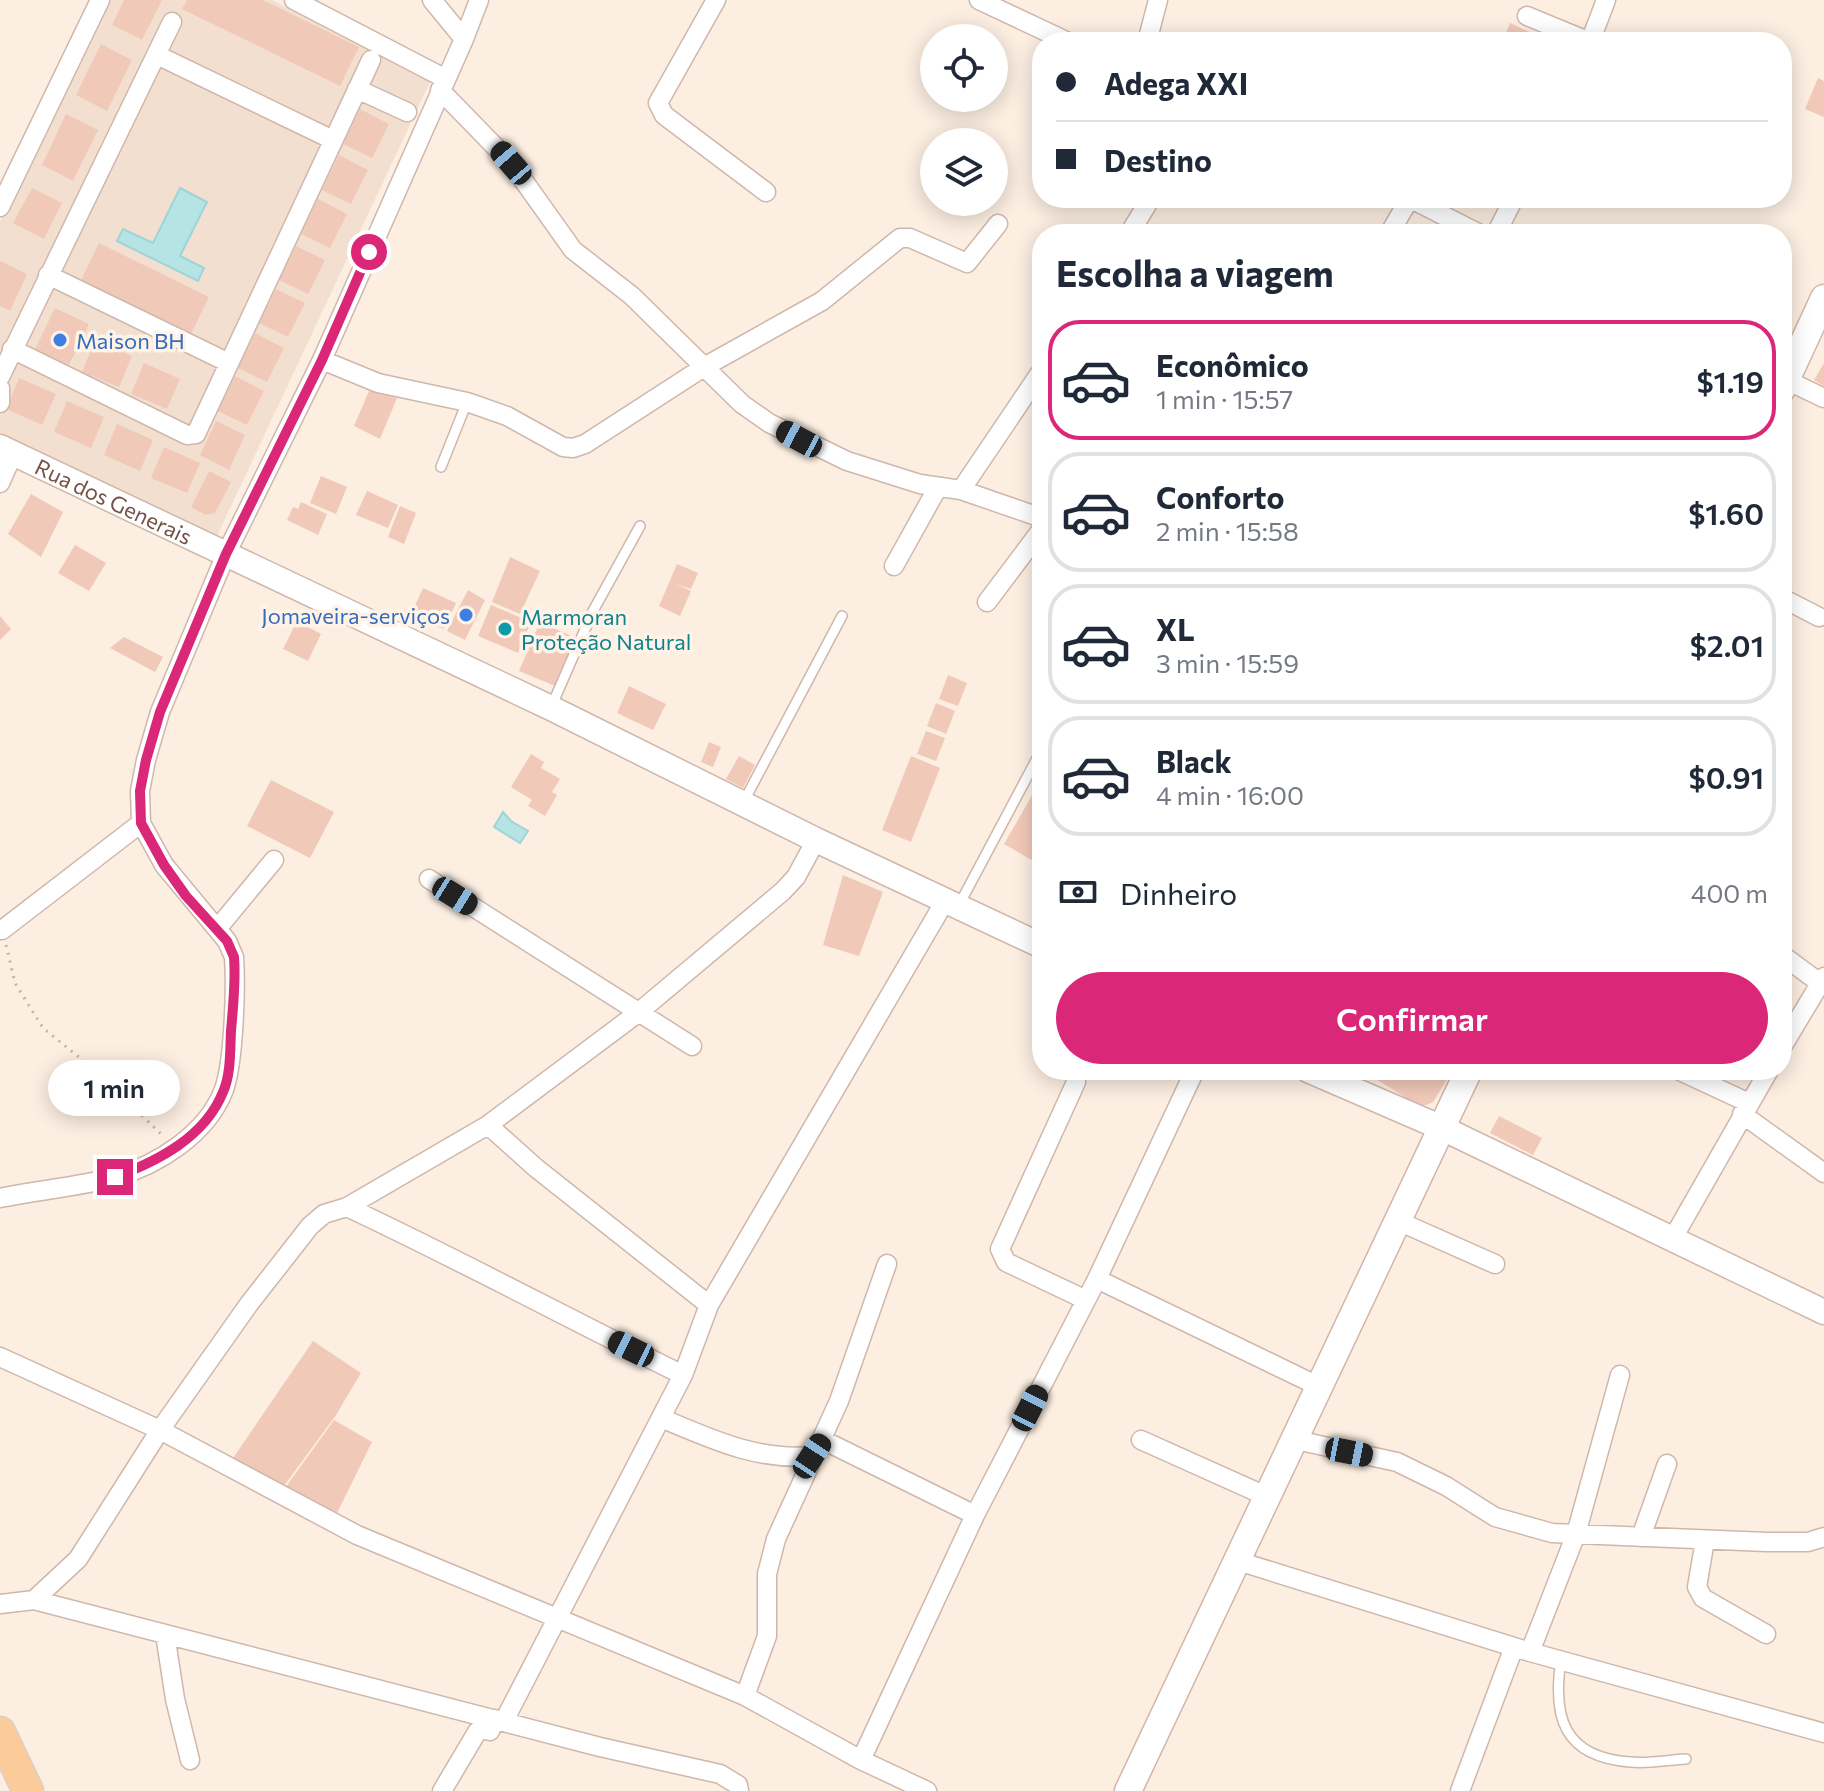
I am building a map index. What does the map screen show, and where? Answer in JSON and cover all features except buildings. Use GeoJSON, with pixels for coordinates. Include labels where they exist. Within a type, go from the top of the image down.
{"type":"FeatureCollection","features":[{"type":"Feature","properties":{"kind":"main road"},"geometry":{"type":"LineString","coordinates":[[1792,364],[1824,298]]}},
{"type":"Feature","properties":{"kind":"main road"},"geometry":{"type":"LineString","coordinates":[[1128,1791],[1464,1080]]}},
{"type":"Feature","properties":{"kind":"main road"},"geometry":{"type":"LineString","coordinates":[[0,1732],[28,1791]]}},
{"type":"Feature","properties":{"kind":"main road"},"geometry":{"type":"LineString","coordinates":[[0,1778],[6,1791]]}},
{"type":"Feature","properties":{"kind":"street"},"geometry":{"type":"LineString","coordinates":[[0,207],[100,0]]}},
{"type":"Feature","properties":{"kind":"street"},"geometry":{"type":"LineString","coordinates":[[294,0],[443,85],[511,163],[573,250],[632,296],[742,404],[769,423],[847,461],[907,481],[961,490],[1032,515]]}},
{"type":"Feature","properties":{"kind":"street"},"geometry":{"type":"LineString","coordinates":[[432,0],[464,39]]}},
{"type":"Feature","properties":{"kind":"street"},"geometry":{"type":"LineString","coordinates":[[0,1198],[115,1177],[146,1165],[175,1148],[203,1125],[223,1092],[229,1070],[234,957],[227,941],[164,865],[141,823],[140,791],[146,760],[160,712],[226,554],[322,360],[479,0]]}},
{"type":"Feature","properties":{"kind":"street"},"geometry":{"type":"LineString","coordinates":[[716,0],[658,103],[664,115],[766,192]]}},
{"type":"Feature","properties":{"kind":"street"},"geometry":{"type":"LineString","coordinates":[[979,0],[1047,32]]}},
{"type":"Feature","properties":{"kind":"street"},"geometry":{"type":"LineString","coordinates":[[1150,32],[1158,0]]}},
{"type":"Feature","properties":{"kind":"street"},"geometry":{"type":"LineString","coordinates":[[1594,32],[1606,0]]}},
{"type":"Feature","properties":{"kind":"street"},"geometry":{"type":"LineString","coordinates":[[1527,16],[1566,32]]}},
{"type":"Feature","properties":{"kind":"street"},"geometry":{"type":"LineString","coordinates":[[0,377],[172,22]]}},
{"type":"Feature","properties":{"kind":"street"},"geometry":{"type":"LineString","coordinates":[[157,55],[333,140]]}},
{"type":"Feature","properties":{"kind":"street"},"geometry":{"type":"LineString","coordinates":[[12,349],[192,435],[198,431],[227,362],[371,60]]}},
{"type":"Feature","properties":{"kind":"street"},"geometry":{"type":"LineString","coordinates":[[357,89],[407,112]]}},
{"type":"Feature","properties":{"kind":"street"},"geometry":{"type":"LineString","coordinates":[[1429,208],[1461,224]]}},
{"type":"Feature","properties":{"kind":"street"},"geometry":{"type":"LineString","coordinates":[[322,360],[378,383],[467,402],[507,416],[563,447],[573,448],[585,444],[704,367],[822,301],[900,238],[910,238],[967,263],[998,224]]}},
{"type":"Feature","properties":{"kind":"street"},"geometry":{"type":"LineString","coordinates":[[48,275],[227,362]]}},
{"type":"Feature","properties":{"kind":"street"},"geometry":{"type":"LineString","coordinates":[[961,490],[1032,385]]}},
{"type":"Feature","properties":{"kind":"street"},"geometry":{"type":"LineString","coordinates":[[1792,386],[1824,398]]}},
{"type":"Feature","properties":{"kind":"street"},"geometry":{"type":"LineString","coordinates":[[0,483],[6,451]]}},
{"type":"Feature","properties":{"kind":"street","name":"Rua dos Generais"},"geometry":{"type":"LineString","coordinates":[[6,451],[551,708],[816,840],[1032,941]]}},
{"type":"Feature","properties":{"kind":"street"},"geometry":{"type":"LineString","coordinates":[[894,566],[938,487]]}},
{"type":"Feature","properties":{"kind":"street"},"geometry":{"type":"LineString","coordinates":[[987,602],[1032,542]]}},
{"type":"Feature","properties":{"kind":"street"},"geometry":{"type":"LineString","coordinates":[[1792,603],[1819,617]]}},
{"type":"Feature","properties":{"kind":"street"},"geometry":{"type":"LineString","coordinates":[[2,930],[141,823]]}},
{"type":"Feature","properties":{"kind":"street"},"geometry":{"type":"LineString","coordinates":[[34,1600],[78,1559],[160,1430],[249,1304],[310,1226],[324,1214],[347,1207],[488,1125],[639,1012],[783,891],[796,877],[816,840]]}},
{"type":"Feature","properties":{"kind":"street"},"geometry":{"type":"LineString","coordinates":[[217,929],[274,860]]}},
{"type":"Feature","properties":{"kind":"street"},"geometry":{"type":"LineString","coordinates":[[429,879],[692,1046]]}},
{"type":"Feature","properties":{"kind":"street"},"geometry":{"type":"LineString","coordinates":[[442,1791],[477,1732],[480,1729],[490,1731],[500,1720],[559,1617],[683,1375],[709,1305],[952,904]]}},
{"type":"Feature","properties":{"kind":"street"},"geometry":{"type":"LineString","coordinates":[[1792,962],[1823,982],[1792,1031]]}},
{"type":"Feature","properties":{"kind":"street"},"geometry":{"type":"LineString","coordinates":[[861,1760],[975,1515],[1097,1279],[1190,1080]]}},
{"type":"Feature","properties":{"kind":"street"},"geometry":{"type":"LineString","coordinates":[[1331,1080],[1442,1128],[1824,1312]]}},
{"type":"Feature","properties":{"kind":"street"},"geometry":{"type":"LineString","coordinates":[[1696,1080],[1745,1108],[1824,1173]]}},
{"type":"Feature","properties":{"kind":"street"},"geometry":{"type":"LineString","coordinates":[[1673,1238],[1763,1080]]}},
{"type":"Feature","properties":{"kind":"street"},"geometry":{"type":"LineString","coordinates":[[1076,1082],[1000,1249],[1006,1262],[1086,1300]]}},
{"type":"Feature","properties":{"kind":"street"},"geometry":{"type":"LineString","coordinates":[[488,1125],[536,1168],[709,1305]]}},
{"type":"Feature","properties":{"kind":"street"},"geometry":{"type":"LineString","coordinates":[[347,1207],[683,1375]]}},
{"type":"Feature","properties":{"kind":"street"},"geometry":{"type":"LineString","coordinates":[[1398,1221],[1495,1264]]}},
{"type":"Feature","properties":{"kind":"street"},"geometry":{"type":"LineString","coordinates":[[745,1696],[767,1636],[767,1574],[776,1539],[812,1456],[823,1440],[887,1264]]}},
{"type":"Feature","properties":{"kind":"street"},"geometry":{"type":"LineString","coordinates":[[1097,1279],[1320,1387]]}},
{"type":"Feature","properties":{"kind":"street"},"geometry":{"type":"LineString","coordinates":[[0,1357],[160,1430],[357,1535],[745,1696],[861,1760],[927,1791]]}},
{"type":"Feature","properties":{"kind":"street"},"geometry":{"type":"LineString","coordinates":[[1460,1791],[1576,1534],[1620,1375]]}},
{"type":"Feature","properties":{"kind":"street"},"geometry":{"type":"LineString","coordinates":[[661,1418],[744,1451],[781,1457],[812,1456]]}},
{"type":"Feature","properties":{"kind":"street"},"geometry":{"type":"LineString","coordinates":[[823,1440],[975,1515]]}},
{"type":"Feature","properties":{"kind":"street"},"geometry":{"type":"LineString","coordinates":[[1141,1440],[1268,1497]]}},
{"type":"Feature","properties":{"kind":"street"},"geometry":{"type":"LineString","coordinates":[[1296,1440],[1397,1462],[1446,1486],[1495,1517],[1535,1530],[1705,1540],[1808,1542],[1824,1537]]}},
{"type":"Feature","properties":{"kind":"street"},"geometry":{"type":"LineString","coordinates":[[1641,1537],[1667,1464]]}},
{"type":"Feature","properties":{"kind":"street"},"geometry":{"type":"LineString","coordinates":[[1705,1540],[1697,1587],[1703,1598],[1766,1634]]}},
{"type":"Feature","properties":{"kind":"street"},"geometry":{"type":"LineString","coordinates":[[1238,1561],[1522,1649],[1824,1733]]}},
{"type":"Feature","properties":{"kind":"street"},"geometry":{"type":"LineString","coordinates":[[0,1604],[34,1600],[600,1747],[720,1774],[738,1785],[739,1791]]}},
{"type":"Feature","properties":{"kind":"street"},"geometry":{"type":"LineString","coordinates":[[165,1634],[175,1699],[190,1760]]}},
{"type":"Feature","properties":{"kind":"lane"},"geometry":{"type":"LineString","coordinates":[[441,467],[467,402]]}},
{"type":"Feature","properties":{"kind":"lane"},"geometry":{"type":"LineString","coordinates":[[551,708],[593,611],[640,526]]}},
{"type":"Feature","properties":{"kind":"lane"},"geometry":{"type":"LineString","coordinates":[[742,804],[842,616]]}},
{"type":"Feature","properties":{"kind":"lane"},"geometry":{"type":"LineString","coordinates":[[952,904],[1032,766]]}},
{"type":"Feature","properties":{"kind":"lane"},"geometry":{"type":"LineString","coordinates":[[1561,1660],[1556,1690],[1560,1719],[1581,1747],[1629,1762],[1686,1759]]}},
{"type":"Feature","properties":{"kind":"path"},"geometry":{"type":"LineString","coordinates":[[2,930],[15,983],[43,1028],[96,1071],[175,1148]]}},
{"type":"Feature","properties":{"kind":"shaded area"},"geometry":{"type":"Polygon","coordinates":[[[107,0],[272,0],[430,82],[217,536],[0,433],[0,222],[107,0]]]}},
{"type":"Feature","properties":{"kind":"water"},"geometry":{"type":"Polygon","coordinates":[[[180,188],[207,202],[180,256],[204,268],[198,281],[117,241],[123,229],[153,243],[180,188]]]}},
{"type":"Feature","properties":{"kind":"water"},"geometry":{"type":"Polygon","coordinates":[[[503,812],[528,831],[520,843],[494,827],[503,812]]]}},
{"type":"Feature","properties":{"kind":"place","name":"Maison BH"},"geometry":{"type":"Point","coordinates":[60,340]}},
{"type":"Feature","properties":{"kind":"place","name":"Jomaveira-serviços"},"geometry":{"type":"Point","coordinates":[466,615]}},
{"type":"Feature","properties":{"kind":"place","name":"Marmoran Proteção Natural"},"geometry":{"type":"Point","coordinates":[505,629]}},
{"type":"Feature","properties":{"kind":"route"},"geometry":{"type":"LineString","coordinates":[[115,1177],[146,1165],[175,1148],[203,1125],[223,1092],[229,1070],[234,957],[227,941],[186,896],[164,865],[141,823],[140,791],[160,712],[226,554],[322,360],[369,252]]}}]}
